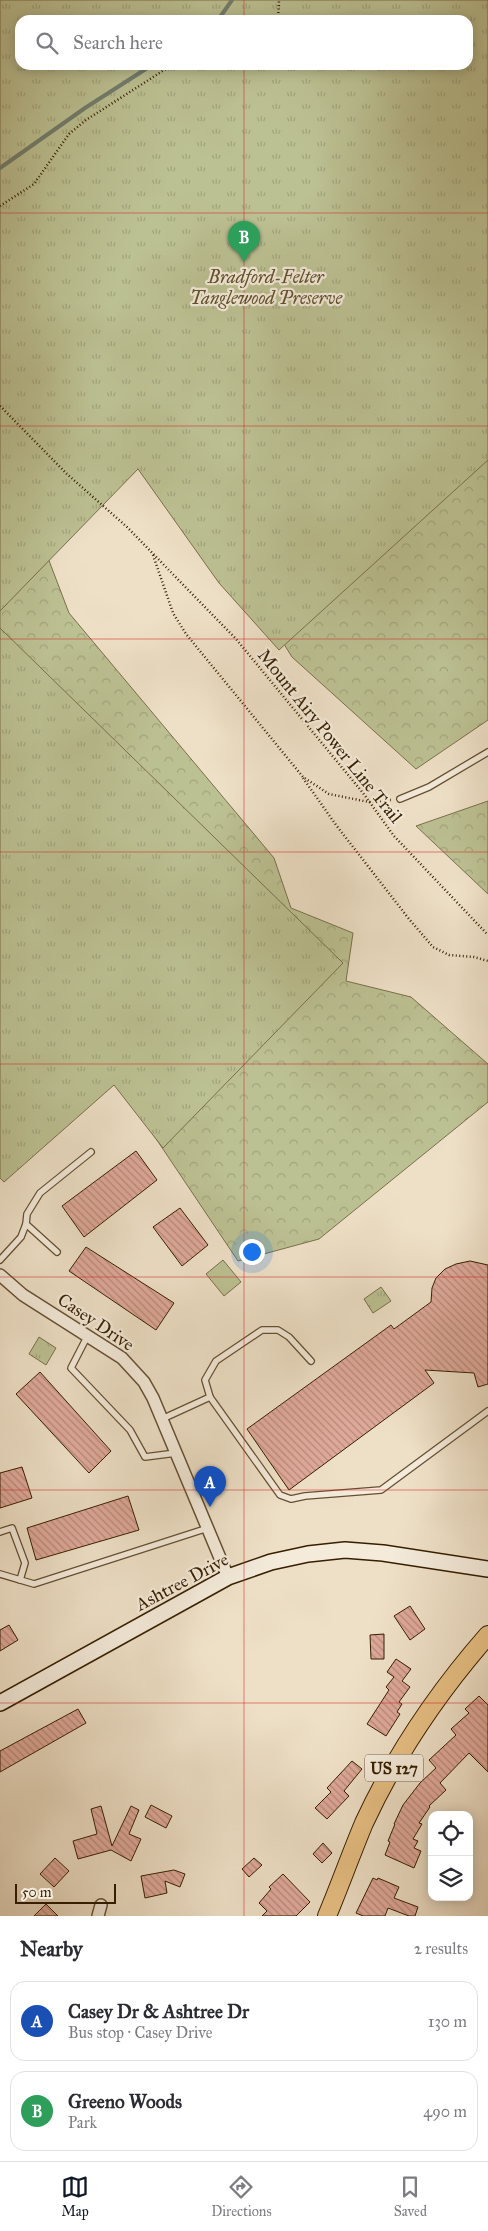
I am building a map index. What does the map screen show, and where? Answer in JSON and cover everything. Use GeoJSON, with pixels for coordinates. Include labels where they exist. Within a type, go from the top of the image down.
{"type":"FeatureCollection","features":[{"type":"Feature","properties":{"kind":"main road","name":"US 127"},"geometry":{"type":"LineString","coordinates":[[328,1916],[365,1822],[415,1730],[447,1685],[488,1635]]}},
{"type":"Feature","properties":{"kind":"street","name":"Casey Drive"},"geometry":{"type":"LineString","coordinates":[[0,1275],[23,1295],[112,1350],[132,1367],[149,1390],[228,1577]]}},
{"type":"Feature","properties":{"kind":"street","name":"Ashtree Drive"},"geometry":{"type":"LineString","coordinates":[[0,1703],[228,1577],[272,1562],[308,1554],[345,1550],[383,1553],[486,1571]]}},
{"type":"Feature","properties":{"kind":"lane"},"geometry":{"type":"LineString","coordinates":[[400,800],[429,787],[488,752]]}},
{"type":"Feature","properties":{"kind":"lane"},"geometry":{"type":"LineString","coordinates":[[0,1260],[20,1237],[26,1224],[27,1214],[40,1193],[91,1152]]}},
{"type":"Feature","properties":{"kind":"lane"},"geometry":{"type":"LineString","coordinates":[[26,1224],[57,1252]]}},
{"type":"Feature","properties":{"kind":"lane"},"geometry":{"type":"LineString","coordinates":[[311,1361],[289,1337],[278,1330],[262,1330],[216,1362],[205,1380],[210,1397],[280,1495],[292,1499],[305,1496],[381,1490],[488,1411]]}},
{"type":"Feature","properties":{"kind":"lane"},"geometry":{"type":"LineString","coordinates":[[88,1335],[71,1368],[130,1430],[145,1457],[176,1453]]}},
{"type":"Feature","properties":{"kind":"lane"},"geometry":{"type":"LineString","coordinates":[[162,1419],[210,1397]]}},
{"type":"Feature","properties":{"kind":"lane"},"geometry":{"type":"LineString","coordinates":[[0,1532],[12,1528],[25,1563],[20,1580]]}},
{"type":"Feature","properties":{"kind":"lane"},"geometry":{"type":"LineString","coordinates":[[0,1574],[34,1584],[208,1528]]}},
{"type":"Feature","properties":{"kind":"path"},"geometry":{"type":"LineString","coordinates":[[278,15],[279,0]]}},
{"type":"Feature","properties":{"kind":"path"},"geometry":{"type":"LineString","coordinates":[[0,206],[34,184],[69,134],[86,120],[164,70]]}},
{"type":"Feature","properties":{"kind":"path","name":"Mount Airy Power Line Trail"},"geometry":{"type":"LineString","coordinates":[[0,406],[67,474],[126,527],[236,639],[369,802],[394,836],[488,935]]}},
{"type":"Feature","properties":{"kind":"path","name":"Mount Airy Power Line Trail"},"geometry":{"type":"LineString","coordinates":[[152,553],[173,613],[186,634],[303,777]]}},
{"type":"Feature","properties":{"kind":"path"},"geometry":{"type":"LineString","coordinates":[[303,777],[329,794],[369,802],[400,800]]}},
{"type":"Feature","properties":{"kind":"path"},"geometry":{"type":"LineString","coordinates":[[303,777],[336,825],[433,947],[449,955],[474,957],[488,961]]}},
{"type":"Feature","properties":{"kind":"green space"},"geometry":{"type":"Polygon","coordinates":[[[0,0],[488,0],[488,720],[416,769],[292,657],[143,419],[22,490],[69,613],[274,858],[291,908],[353,933],[346,981],[411,997],[488,1064],[488,1102],[319,1239],[238,1261],[112,1073],[0,1137],[0,0]]]}},
{"type":"Feature","properties":{"kind":"green space","name":"Bradford-Felter Tanglewood Preserve"},"geometry":{"type":"Polygon","coordinates":[[[0,0],[488,0],[488,460],[279,650],[219,583],[138,469],[0,611],[0,0]]]}},
{"type":"Feature","properties":{"kind":"green space"},"geometry":{"type":"Polygon","coordinates":[[[0,628],[343,963],[163,1148],[114,1085],[4,1182],[0,1178],[0,628]]]}},
{"type":"Feature","properties":{"kind":"green space"},"geometry":{"type":"Polygon","coordinates":[[[488,801],[488,894],[416,826],[488,801]]]}},
{"type":"Feature","properties":{"kind":"green space"},"geometry":{"type":"Polygon","coordinates":[[[223,1260],[241,1282],[224,1296],[206,1274],[223,1260]]]}},
{"type":"Feature","properties":{"kind":"green space"},"geometry":{"type":"Polygon","coordinates":[[[381,1287],[391,1301],[373,1313],[364,1299],[381,1287]]]}},
{"type":"Feature","properties":{"kind":"green space"},"geometry":{"type":"Polygon","coordinates":[[[39,1337],[56,1348],[46,1365],[29,1354],[39,1337]]]}},
{"type":"Feature","properties":{"kind":"building"},"geometry":{"type":"Polygon","coordinates":[[[136,1151],[157,1180],[84,1237],[62,1206],[136,1151]]]}},
{"type":"Feature","properties":{"kind":"building"},"geometry":{"type":"Polygon","coordinates":[[[180,1208],[208,1245],[182,1266],[153,1227],[180,1208]]]}},
{"type":"Feature","properties":{"kind":"building"},"geometry":{"type":"Polygon","coordinates":[[[86,1247],[174,1303],[156,1330],[69,1271],[86,1247]]]}},
{"type":"Feature","properties":{"kind":"building"},"geometry":{"type":"Polygon","coordinates":[[[470,1261],[488,1265],[488,1384],[478,1387],[474,1373],[425,1370],[434,1383],[289,1490],[247,1429],[391,1325],[394,1329],[431,1302],[432,1288],[436,1278],[445,1269],[470,1261]]]}},
{"type":"Feature","properties":{"kind":"building"},"geometry":{"type":"Polygon","coordinates":[[[40,1372],[111,1451],[89,1473],[16,1394],[40,1372]]]}},
{"type":"Feature","properties":{"kind":"building"},"geometry":{"type":"Polygon","coordinates":[[[22,1467],[32,1498],[0,1508],[0,1473],[22,1467]]]}},
{"type":"Feature","properties":{"kind":"building"},"geometry":{"type":"Polygon","coordinates":[[[128,1496],[139,1530],[36,1560],[27,1528],[128,1496]]]}},
{"type":"Feature","properties":{"kind":"building"},"geometry":{"type":"Polygon","coordinates":[[[410,1606],[425,1629],[410,1640],[394,1616],[410,1606]]]}},
{"type":"Feature","properties":{"kind":"building"},"geometry":{"type":"Polygon","coordinates":[[[9,1625],[18,1640],[0,1651],[0,1630],[9,1625]]]}},
{"type":"Feature","properties":{"kind":"building"},"geometry":{"type":"Polygon","coordinates":[[[384,1634],[384,1659],[371,1659],[370,1635],[384,1634]]]}},
{"type":"Feature","properties":{"kind":"building"},"geometry":{"type":"Polygon","coordinates":[[[396,1659],[411,1669],[402,1681],[410,1687],[399,1702],[402,1704],[397,1712],[400,1714],[386,1736],[367,1724],[389,1690],[386,1687],[394,1677],[387,1672],[396,1659]]]}},
{"type":"Feature","properties":{"kind":"building"},"geometry":{"type":"Polygon","coordinates":[[[479,1696],[488,1705],[488,1772],[469,1753],[440,1783],[446,1790],[429,1806],[419,1823],[422,1824],[413,1839],[418,1841],[414,1848],[421,1851],[414,1868],[385,1855],[394,1824],[403,1805],[420,1783],[436,1768],[429,1760],[456,1735],[451,1729],[469,1713],[465,1709],[479,1696]]]}},
{"type":"Feature","properties":{"kind":"building"},"geometry":{"type":"Polygon","coordinates":[[[78,1709],[86,1723],[0,1772],[0,1751],[78,1709]]]}},
{"type":"Feature","properties":{"kind":"building"},"geometry":{"type":"Polygon","coordinates":[[[352,1761],[362,1769],[344,1791],[349,1796],[327,1819],[315,1808],[331,1792],[327,1788],[352,1761]]]}},
{"type":"Feature","properties":{"kind":"building"},"geometry":{"type":"Polygon","coordinates":[[[151,1805],[172,1816],[166,1828],[145,1817],[151,1805]]]}},
{"type":"Feature","properties":{"kind":"building"},"geometry":{"type":"Polygon","coordinates":[[[101,1806],[112,1846],[131,1806],[139,1810],[129,1834],[141,1839],[131,1861],[111,1850],[78,1859],[73,1841],[97,1834],[91,1809],[101,1806]]]}},
{"type":"Feature","properties":{"kind":"building"},"geometry":{"type":"Polygon","coordinates":[[[323,1843],[332,1853],[322,1863],[313,1854],[323,1843]]]}},
{"type":"Feature","properties":{"kind":"building"},"geometry":{"type":"Polygon","coordinates":[[[55,1858],[69,1871],[54,1887],[40,1874],[55,1858]]]}},
{"type":"Feature","properties":{"kind":"building"},"geometry":{"type":"Polygon","coordinates":[[[254,1858],[262,1865],[249,1877],[242,1869],[254,1858]]]}},
{"type":"Feature","properties":{"kind":"building"},"geometry":{"type":"Polygon","coordinates":[[[174,1870],[185,1874],[180,1887],[165,1881],[167,1893],[145,1898],[141,1876],[174,1870]]]}},
{"type":"Feature","properties":{"kind":"building"},"geometry":{"type":"Polygon","coordinates":[[[283,1874],[310,1902],[296,1916],[262,1916],[267,1911],[259,1903],[271,1889],[269,1887],[283,1874]]]}},
{"type":"Feature","properties":{"kind":"building"},"geometry":{"type":"Polygon","coordinates":[[[373,1878],[377,1880],[378,1878],[399,1887],[394,1898],[418,1907],[415,1916],[409,1916],[388,1908],[385,1916],[363,1916],[356,1913],[373,1878]]]}},
{"type":"Feature","properties":{"kind":"building"},"geometry":{"type":"Polygon","coordinates":[[[46,1904],[58,1916],[34,1916],[46,1904]]]}},
{"type":"Feature","properties":{"kind":"waterway"},"geometry":{"type":"LineString","coordinates":[[222,15],[232,0]]}},
{"type":"Feature","properties":{"kind":"waterway"},"geometry":{"type":"LineString","coordinates":[[0,168],[85,108],[144,70]]}},
{"type":"Feature","properties":{"kind":"place","name":"Greeno Woods"},"geometry":{"type":"Point","coordinates":[244,262]}},
{"type":"Feature","properties":{"kind":"place","name":"Casey Dr & Ashtree Dr"},"geometry":{"type":"Point","coordinates":[210,1507]}}]}
